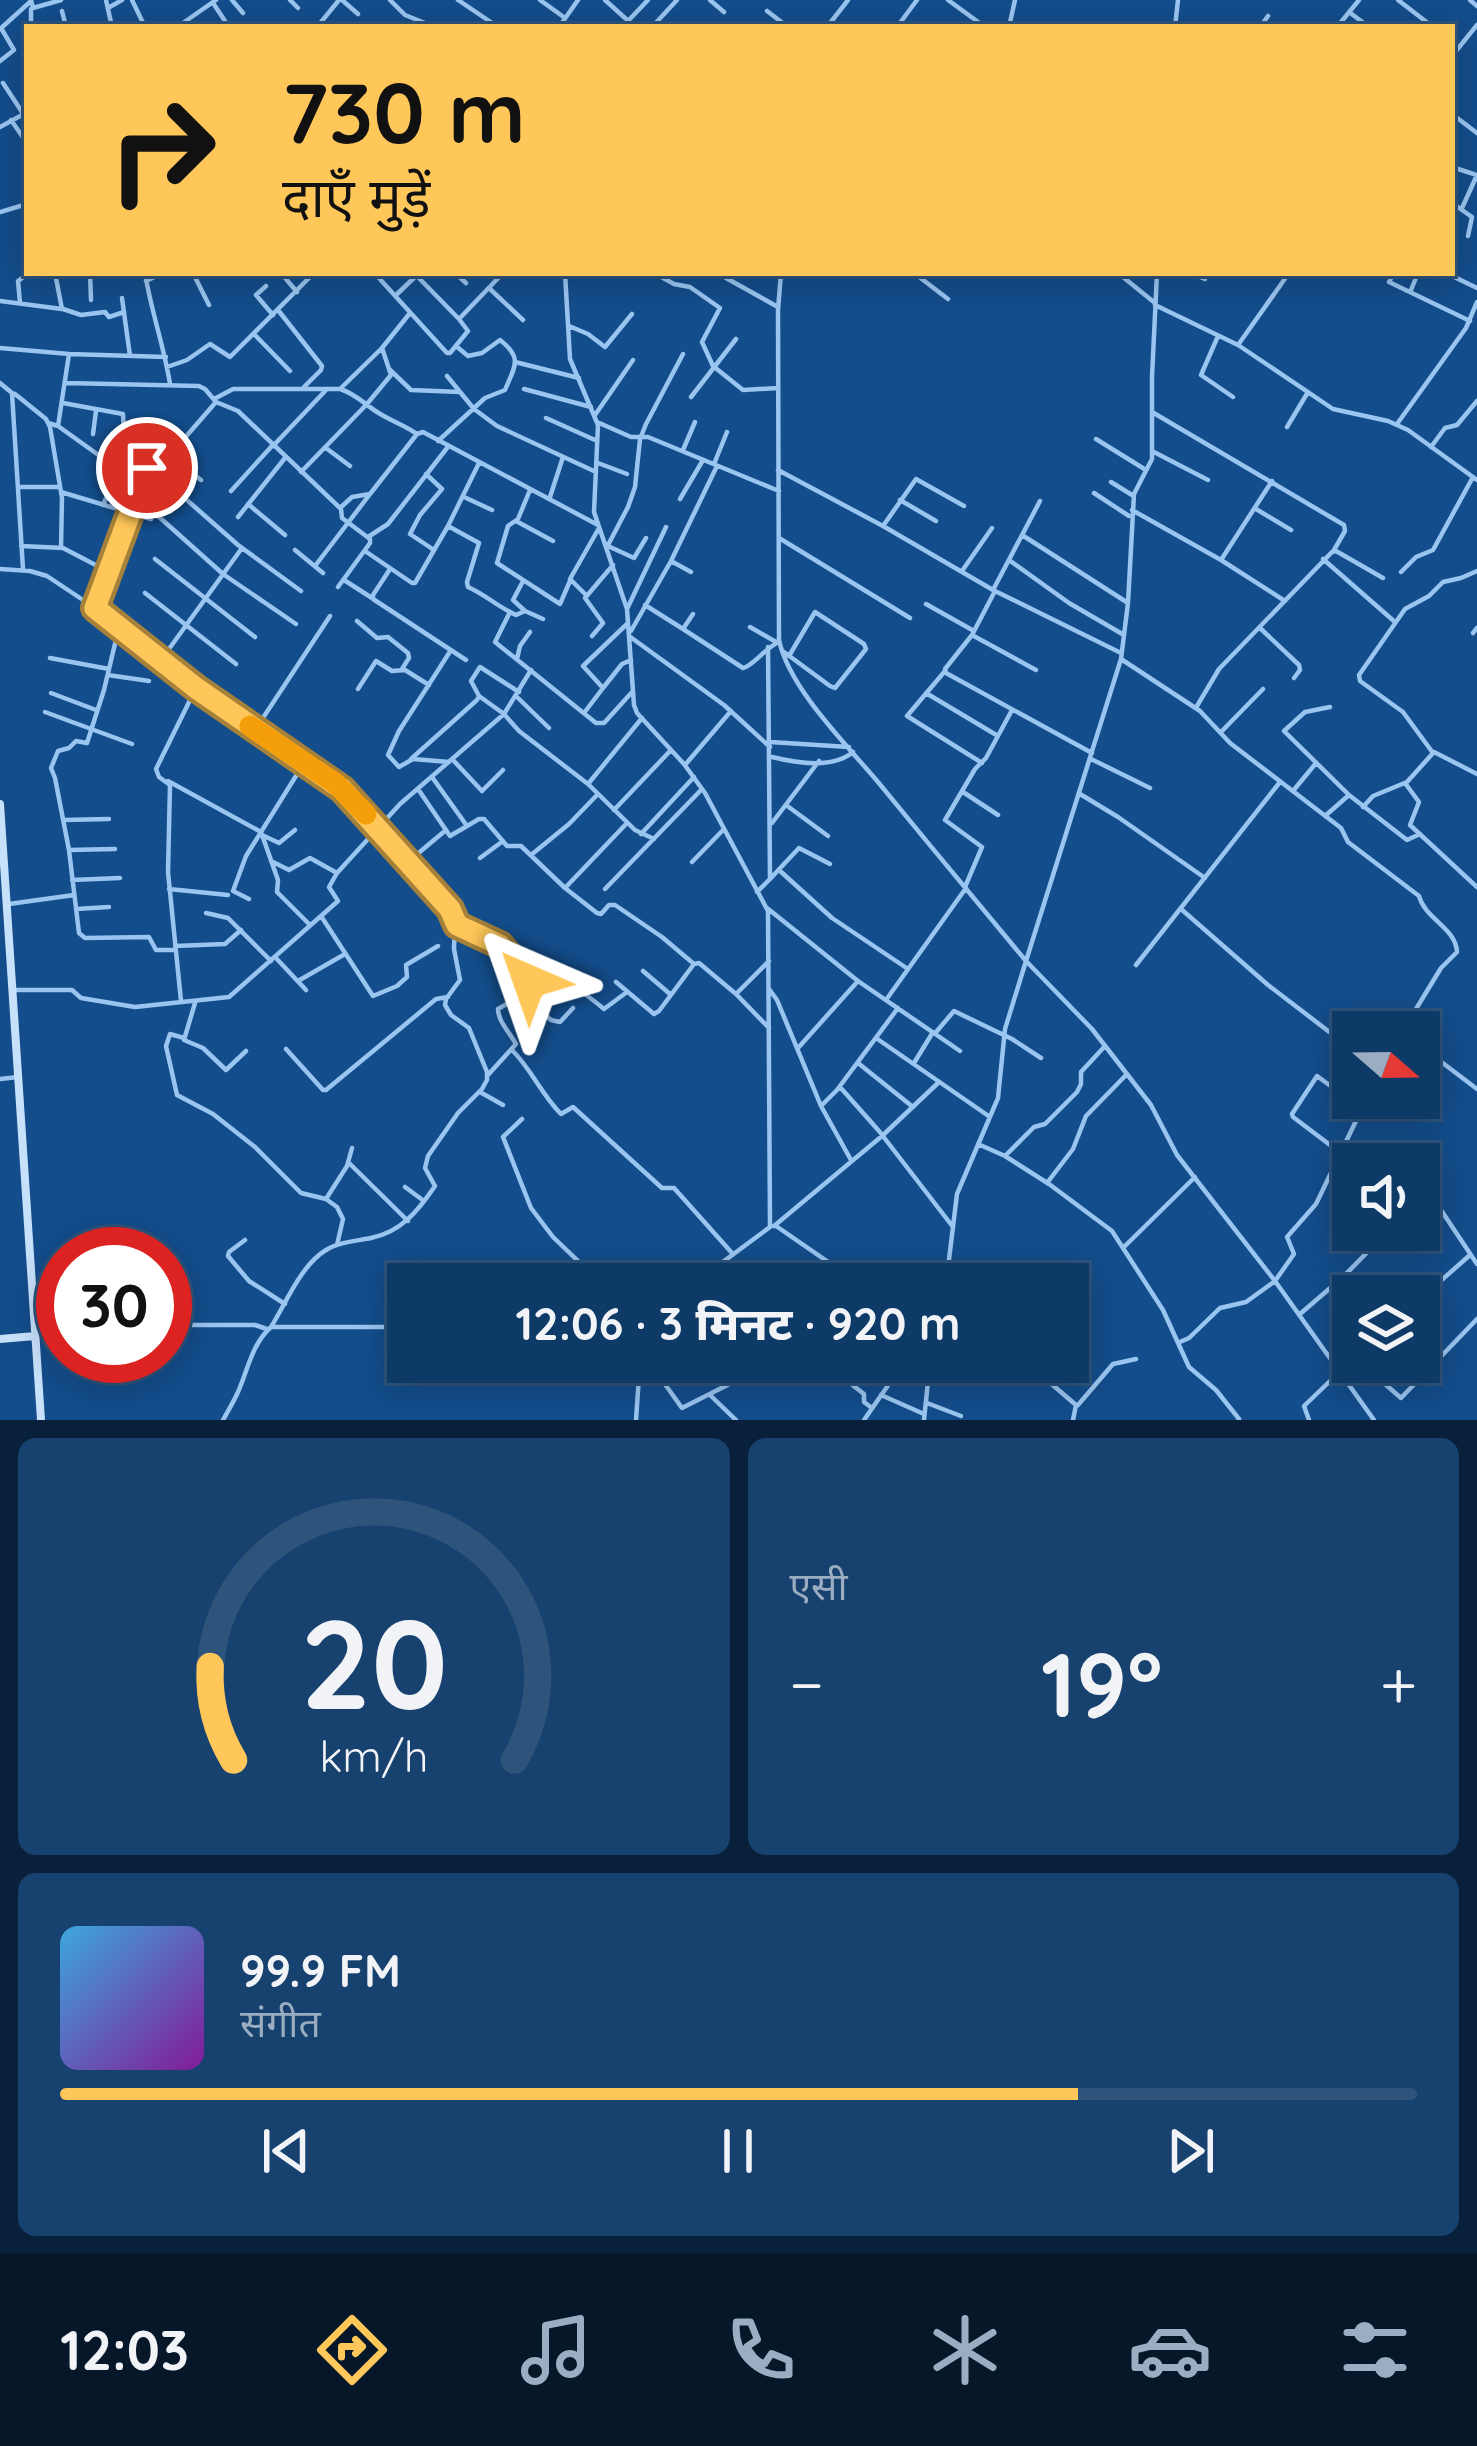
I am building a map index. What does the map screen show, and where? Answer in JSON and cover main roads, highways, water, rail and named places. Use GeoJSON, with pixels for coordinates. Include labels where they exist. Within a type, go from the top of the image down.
{"type":"FeatureCollection","features":[{"type":"Feature","properties":{"kind":"main road"},"geometry":{"type":"LineString","coordinates":[[0,804],[41,1420]]}},
{"type":"Feature","properties":{"kind":"main road"},"geometry":{"type":"LineString","coordinates":[[0,1339],[35,1331]]}}]}
